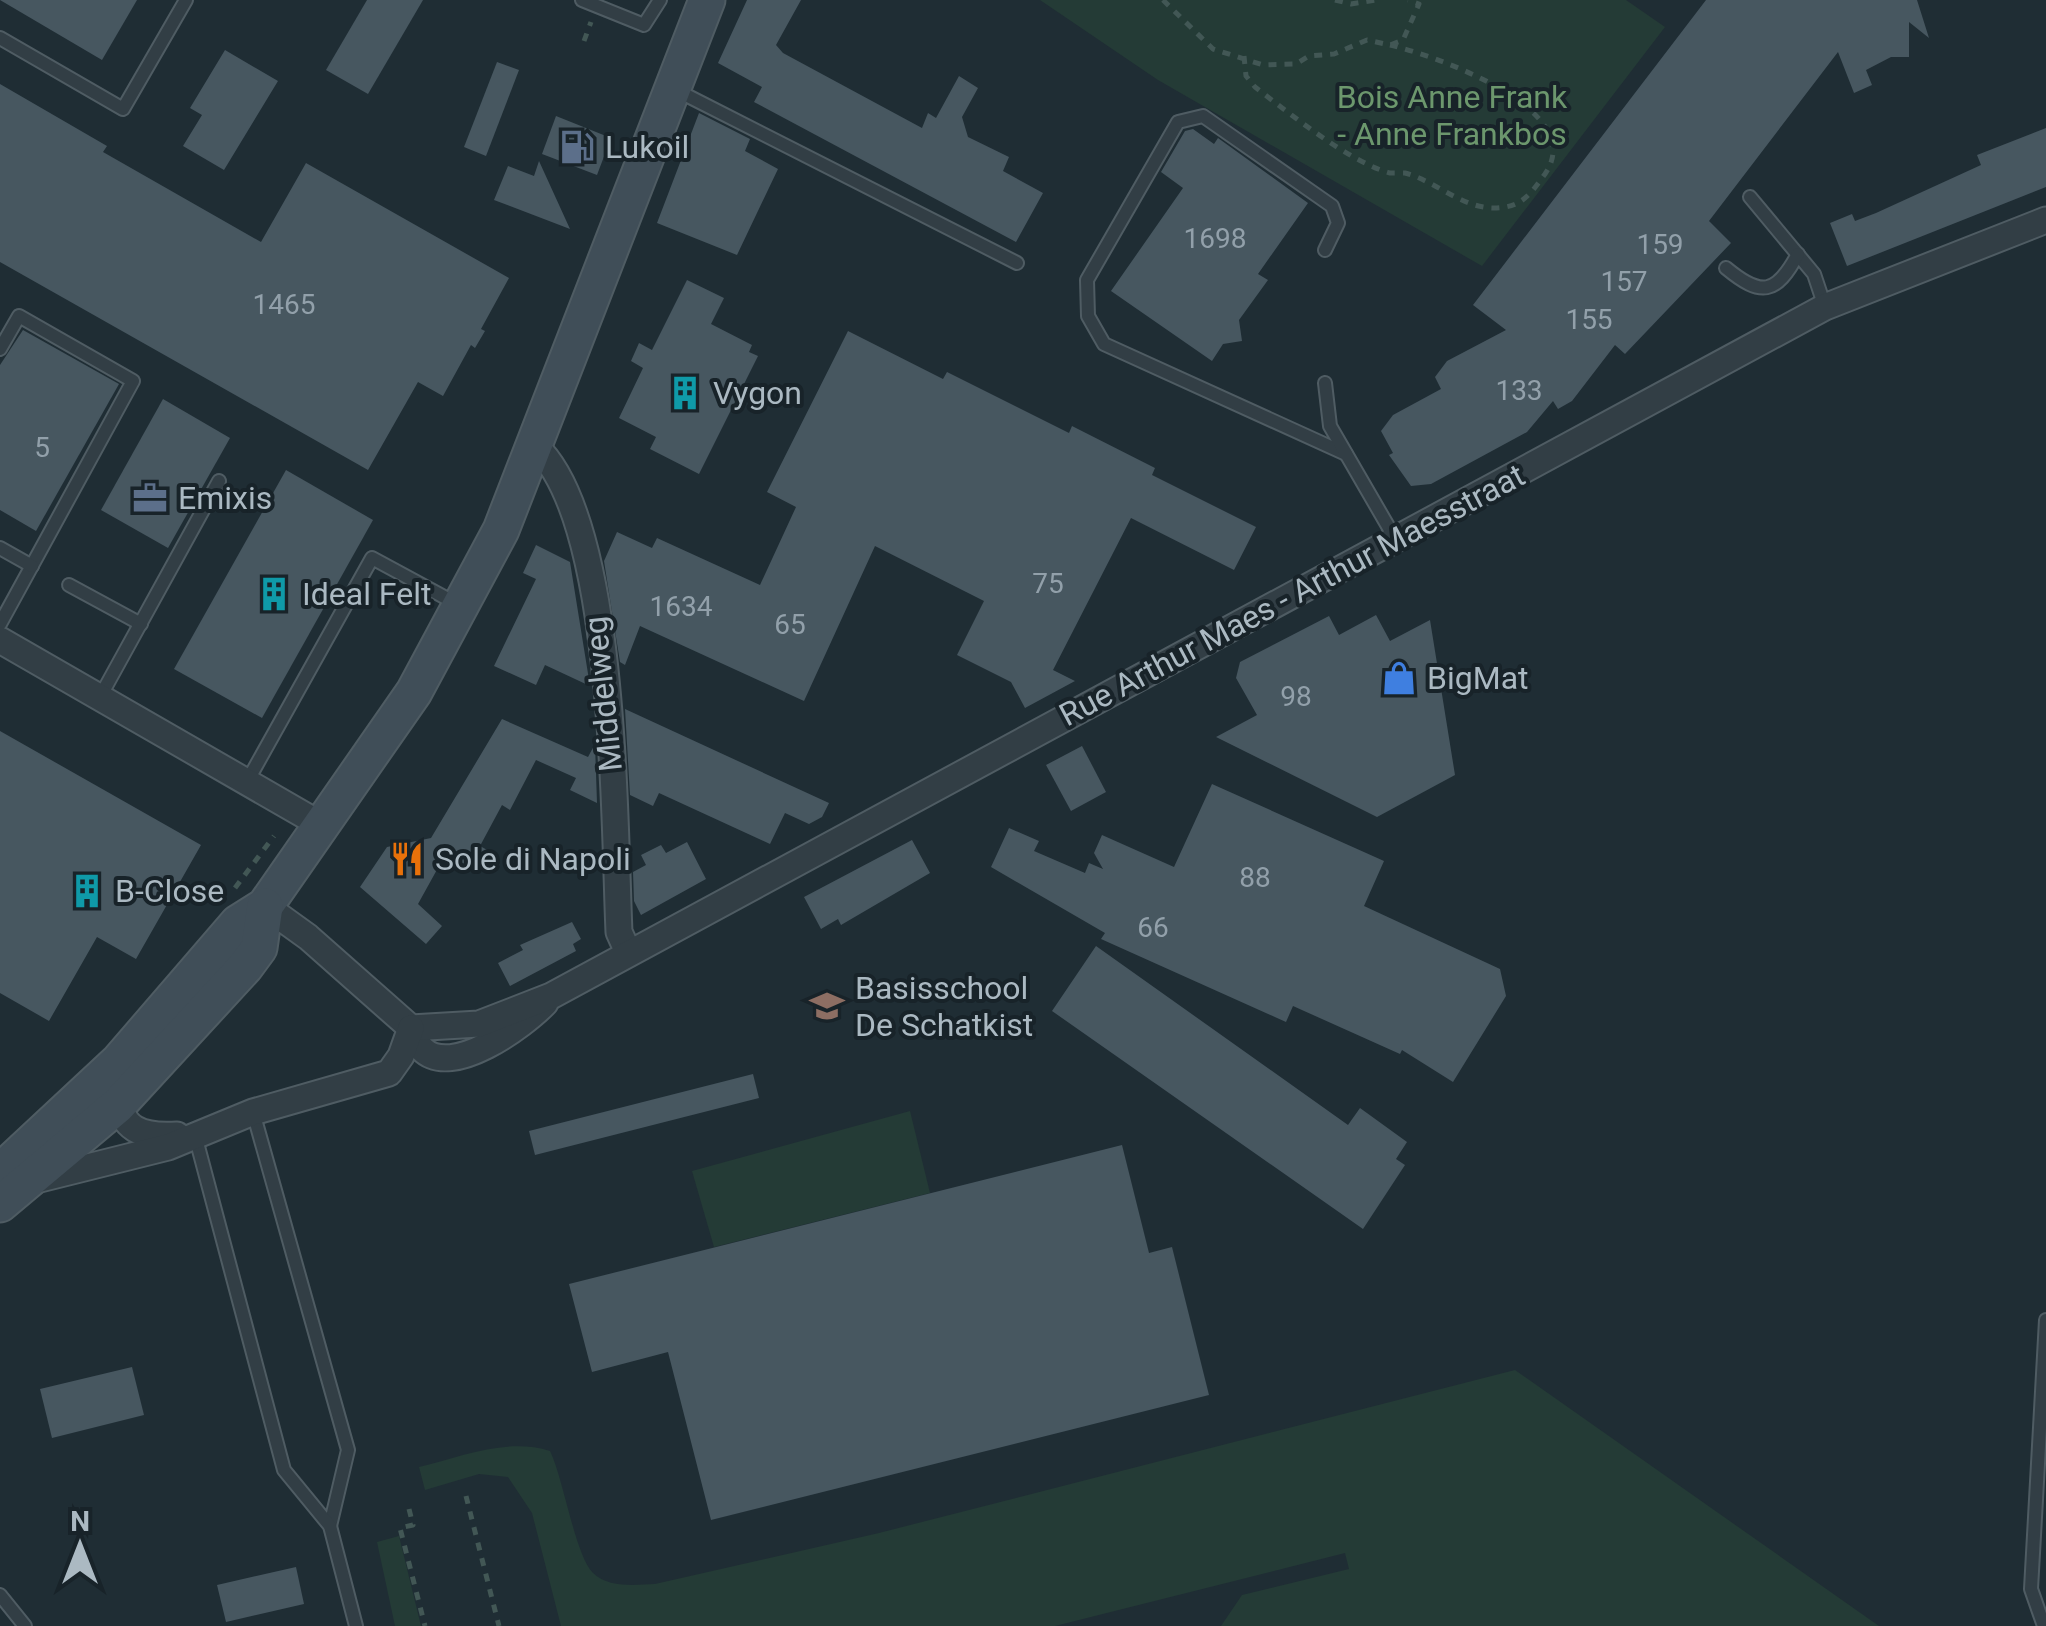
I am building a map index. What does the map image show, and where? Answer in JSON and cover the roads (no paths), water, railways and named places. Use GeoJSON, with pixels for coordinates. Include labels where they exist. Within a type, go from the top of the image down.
{"type":"FeatureCollection","features":[{"type":"Feature","properties":{"kind":"main road"},"geometry":{"type":"LineString","coordinates":[[14,1177],[118,1105],[252,958],[259,948],[265,906],[309,817],[414,692],[462,606],[536,447],[708,0]]}},
{"type":"Feature","properties":{"kind":"main road"},"geometry":{"type":"LineString","coordinates":[[0,1204],[14,1177],[176,998],[216,945],[238,923],[265,906]]}},
{"type":"Feature","properties":{"kind":"street","name":"Rue Arthur Maes - Arthur Maesstraat"},"geometry":{"type":"LineString","coordinates":[[265,906],[308,937],[411,1028],[421,1048],[434,1056],[472,1052],[521,1028],[551,996],[628,952],[1824,307],[2046,220]]}},
{"type":"Feature","properties":{"kind":"street","name":"Middelweg"},"geometry":{"type":"LineString","coordinates":[[536,447],[554,464],[581,542],[606,659],[619,932],[628,952]]}},
{"type":"Feature","properties":{"kind":"street"},"geometry":{"type":"LineString","coordinates":[[0,640],[309,817]]}},
{"type":"Feature","properties":{"kind":"street"},"geometry":{"type":"LineString","coordinates":[[14,1177],[168,1148],[254,1112],[388,1074],[401,1056],[411,1028]]}},
{"type":"Feature","properties":{"kind":"street"},"geometry":{"type":"LineString","coordinates":[[118,1061],[118,1105],[135,1132],[148,1137],[195,1134]]}},
{"type":"Feature","properties":{"kind":"lane"},"geometry":{"type":"LineString","coordinates":[[0,38],[122,109],[186,0]]}},
{"type":"Feature","properties":{"kind":"lane"},"geometry":{"type":"LineString","coordinates":[[582,0],[644,24],[660,0]]}},
{"type":"Feature","properties":{"kind":"lane"},"geometry":{"type":"LineString","coordinates":[[674,88],[1017,262]]}},
{"type":"Feature","properties":{"kind":"lane"},"geometry":{"type":"LineString","coordinates":[[1325,250],[1338,223],[1332,206],[1203,116],[1178,122],[1087,280],[1088,316],[1104,344],[1346,454]]}},
{"type":"Feature","properties":{"kind":"lane"},"geometry":{"type":"LineString","coordinates":[[1750,198],[1814,274],[1824,307]]}},
{"type":"Feature","properties":{"kind":"lane"},"geometry":{"type":"LineString","coordinates":[[1726,268],[1749,288],[1763,289],[1784,278],[1798,254]]}},
{"type":"Feature","properties":{"kind":"lane"},"geometry":{"type":"LineString","coordinates":[[0,349],[19,316],[134,381],[0,624]]}},
{"type":"Feature","properties":{"kind":"lane"},"geometry":{"type":"LineString","coordinates":[[1325,383],[1330,426],[1396,540]]}},
{"type":"Feature","properties":{"kind":"lane"},"geometry":{"type":"LineString","coordinates":[[100,696],[218,481]]}},
{"type":"Feature","properties":{"kind":"lane"},"geometry":{"type":"LineString","coordinates":[[0,548],[32,566]]}},
{"type":"Feature","properties":{"kind":"lane"},"geometry":{"type":"LineString","coordinates":[[248,780],[372,558],[462,606]]}},
{"type":"Feature","properties":{"kind":"lane"},"geometry":{"type":"LineString","coordinates":[[69,585],[142,624]]}},
{"type":"Feature","properties":{"kind":"lane"},"geometry":{"type":"LineString","coordinates":[[254,1112],[348,1450],[330,1526]]}},
{"type":"Feature","properties":{"kind":"lane"},"geometry":{"type":"LineString","coordinates":[[195,1134],[284,1470],[330,1526],[356,1626]]}},
{"type":"Feature","properties":{"kind":"lane"},"geometry":{"type":"LineString","coordinates":[[2044,1626],[2031,1589],[2046,1320]]}},
{"type":"Feature","properties":{"kind":"lane"},"geometry":{"type":"LineString","coordinates":[[0,1595],[24,1626]]}},
{"type":"Feature","properties":{"kind":"place","name":"Lukoil"},"geometry":{"type":"Point","coordinates":[577,147]}},
{"type":"Feature","properties":{"kind":"place","name":"Vygon"},"geometry":{"type":"Point","coordinates":[685,393]}},
{"type":"Feature","properties":{"kind":"place","name":"Emixis"},"geometry":{"type":"Point","coordinates":[150,498]}},
{"type":"Feature","properties":{"kind":"place","name":"Ideal Felt"},"geometry":{"type":"Point","coordinates":[274,594]}},
{"type":"Feature","properties":{"kind":"place","name":"BigMat"},"geometry":{"type":"Point","coordinates":[1399,678]}},
{"type":"Feature","properties":{"kind":"place","name":"Sole di Napoli"},"geometry":{"type":"Point","coordinates":[407,859]}},
{"type":"Feature","properties":{"kind":"place","name":"B-Close"},"geometry":{"type":"Point","coordinates":[87,891]}},
{"type":"Feature","properties":{"kind":"place","name":"Basisschool De Schatkist"},"geometry":{"type":"Point","coordinates":[827,1006]}},
{"type":"Feature","properties":{"kind":"park label","name":"Bois Anne Frank - Anne Frankbos"},"geometry":{"type":"Point","coordinates":[1452,116]}}]}
